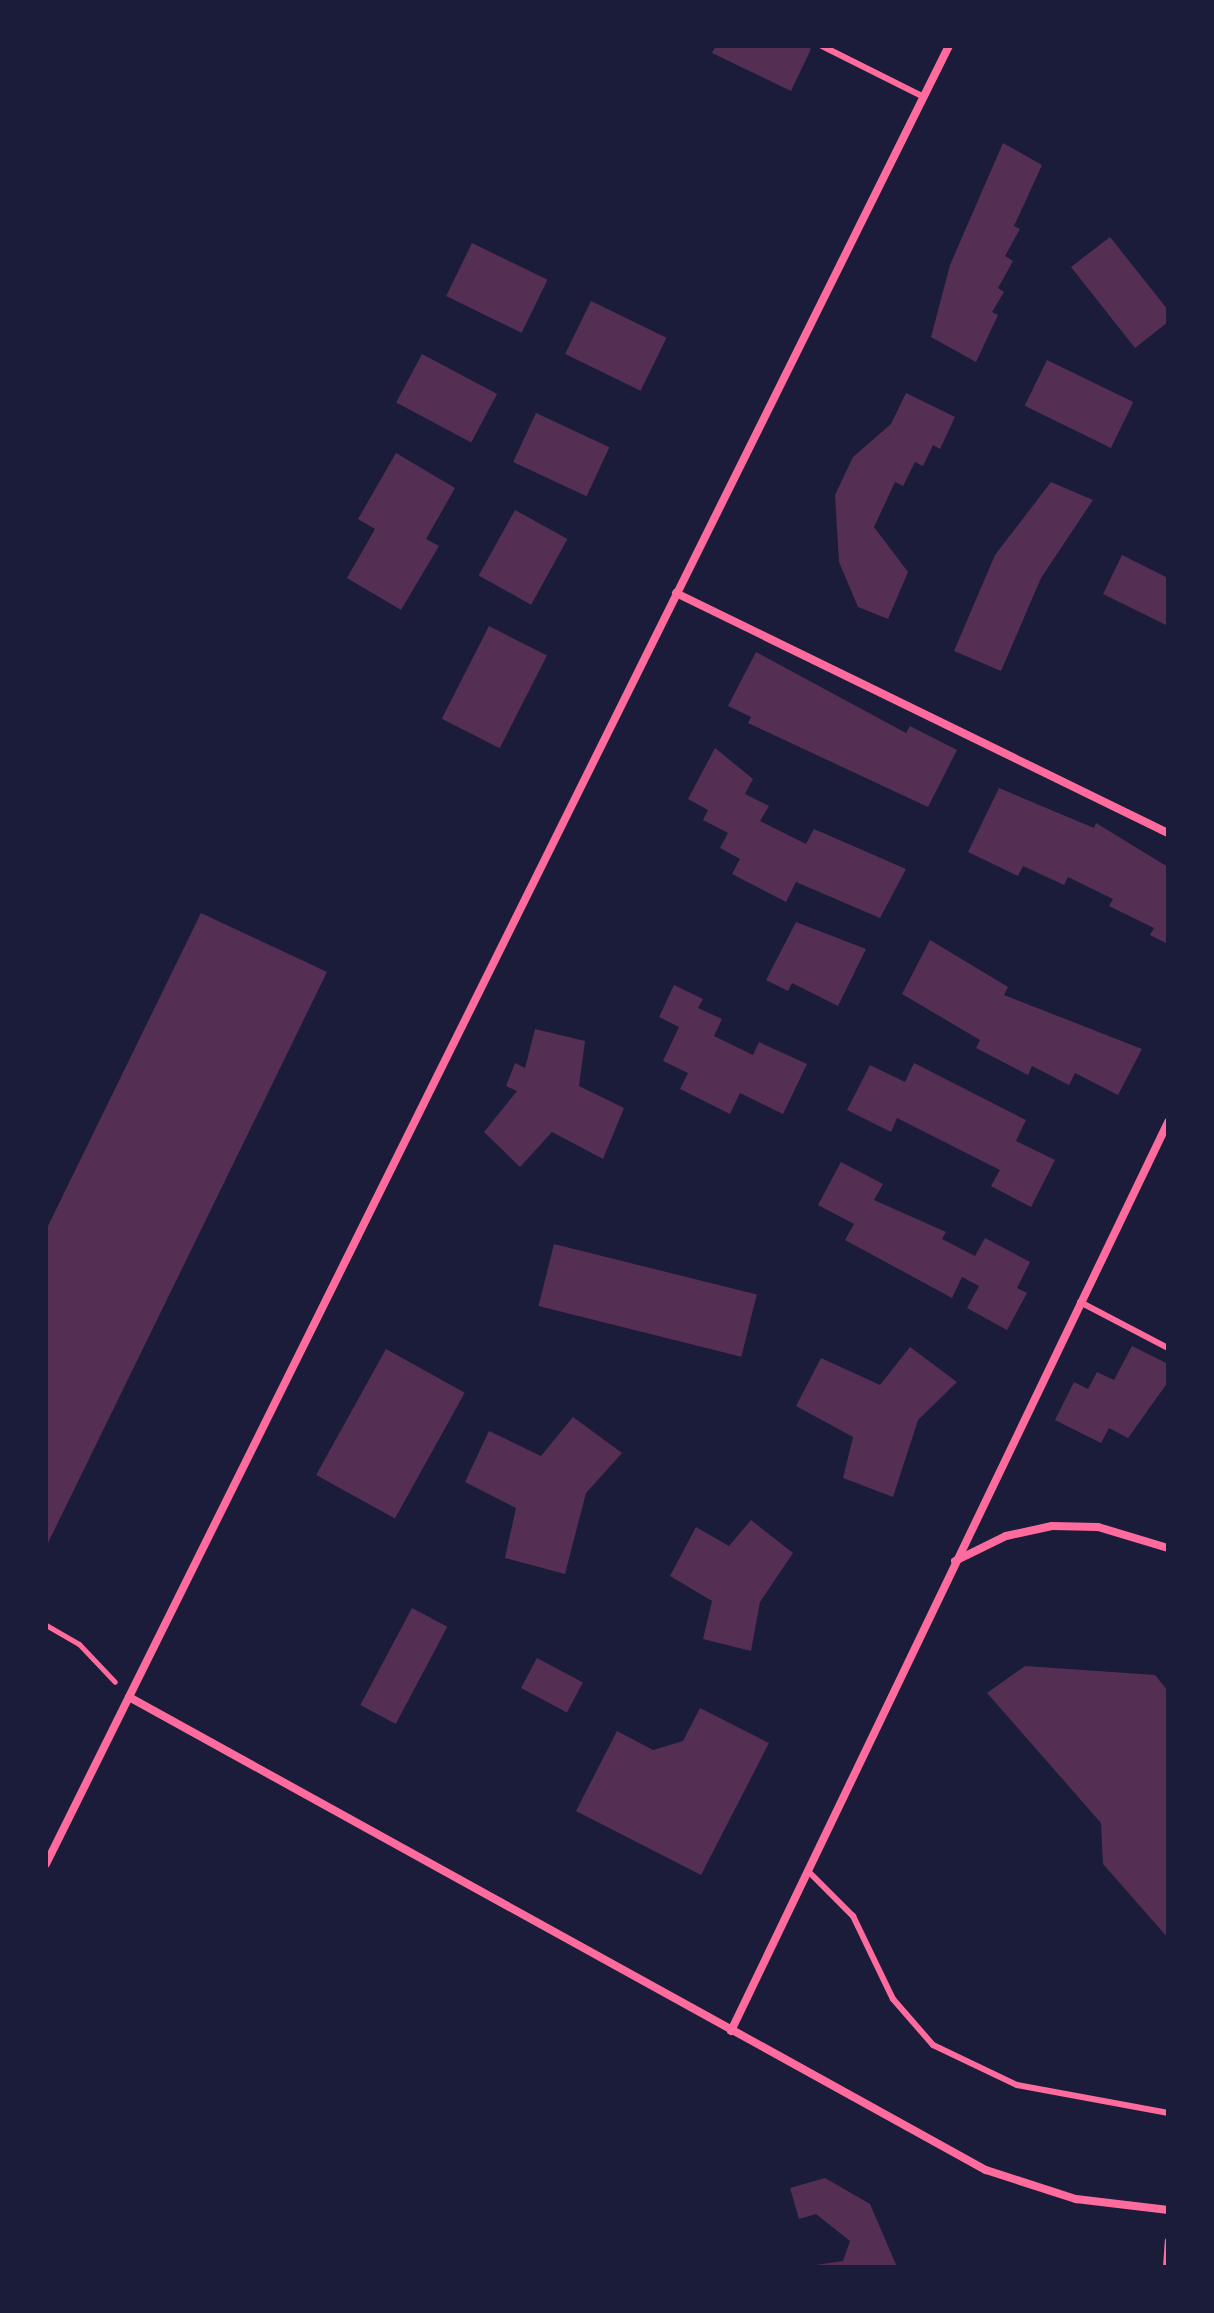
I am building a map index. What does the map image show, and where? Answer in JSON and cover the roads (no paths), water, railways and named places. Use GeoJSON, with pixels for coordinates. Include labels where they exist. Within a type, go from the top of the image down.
{"type":"FeatureCollection","features":[{"type":"Feature","properties":{"kind":"street"},"geometry":{"type":"LineString","coordinates":[[46,1864],[949,46]]}},
{"type":"Feature","properties":{"kind":"street"},"geometry":{"type":"LineString","coordinates":[[676,593],[1168,833]]}},
{"type":"Feature","properties":{"kind":"street"},"geometry":{"type":"LineString","coordinates":[[731,2031],[954,1561],[1168,1122]]}},
{"type":"Feature","properties":{"kind":"street"},"geometry":{"type":"LineString","coordinates":[[954,1561],[1006,1536],[1052,1526],[1098,1527],[1168,1548]]}},
{"type":"Feature","properties":{"kind":"street"},"geometry":{"type":"LineString","coordinates":[[129,1697],[731,2031],[1008,2180],[1076,2199],[1168,2210]]}},
{"type":"Feature","properties":{"kind":"lane"},"geometry":{"type":"LineString","coordinates":[[822,46],[924,97]]}},
{"type":"Feature","properties":{"kind":"lane"},"geometry":{"type":"LineString","coordinates":[[1080,1302],[1168,1348]]}},
{"type":"Feature","properties":{"kind":"lane"},"geometry":{"type":"LineString","coordinates":[[807,1871],[853,1916],[893,1999],[933,2045],[1017,2085],[1168,2113]]}},
{"type":"Feature","properties":{"kind":"lane"},"geometry":{"type":"LineString","coordinates":[[1166,2267],[1168,2241]]}}]}
